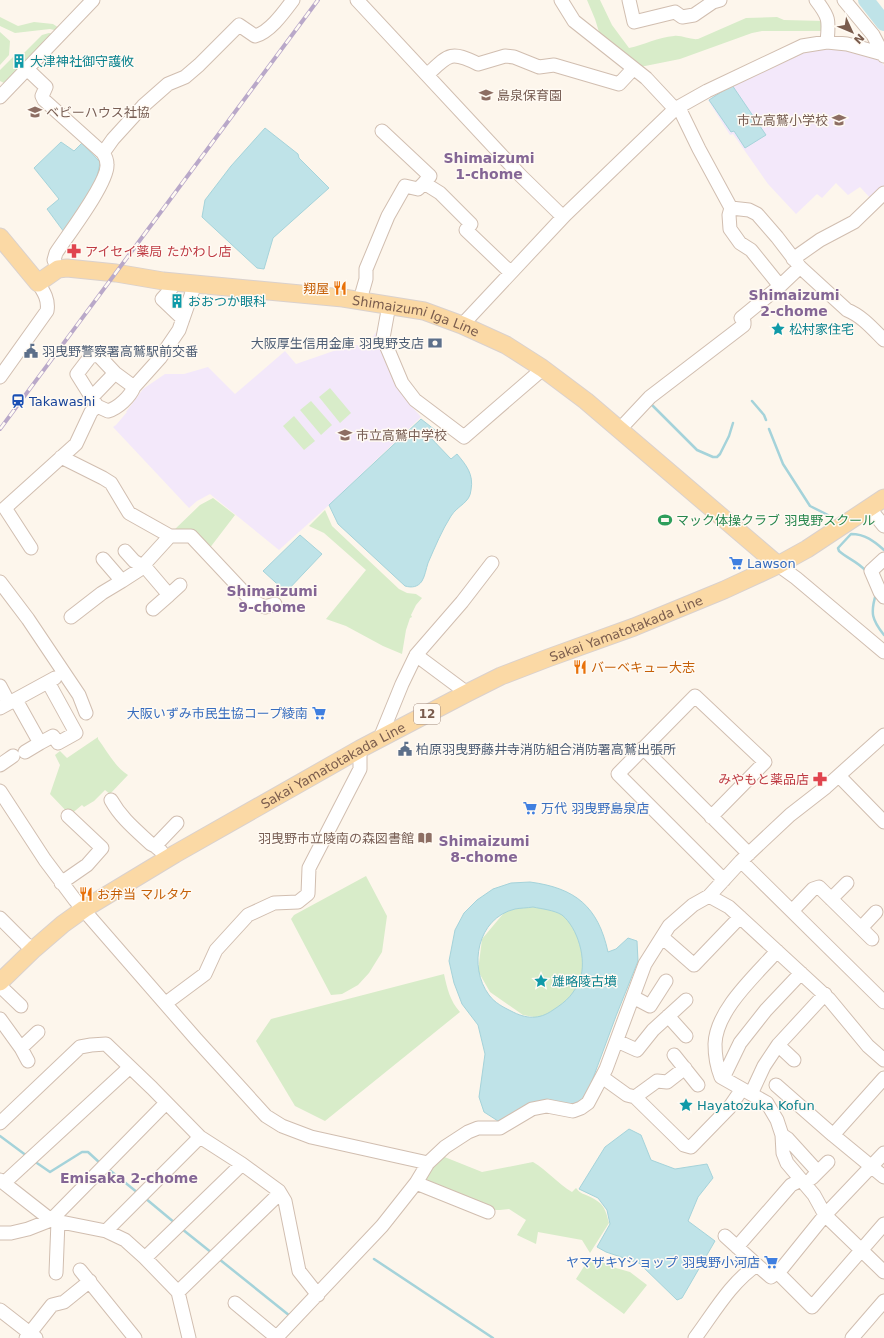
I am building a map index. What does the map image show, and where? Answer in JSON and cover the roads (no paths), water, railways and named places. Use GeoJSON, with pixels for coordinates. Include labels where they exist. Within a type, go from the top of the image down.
{"type":"FeatureCollection","features":[{"type":"Feature","properties":{"kind":"main road"},"geometry":{"type":"LineString","coordinates":[[0,237],[38,283],[58,269]]}},
{"type":"Feature","properties":{"kind":"main road","name":"Shimaizumi Iga Line"},"geometry":{"type":"LineString","coordinates":[[58,269],[67,268],[99,271],[172,282],[360,300],[424,311],[462,325],[506,345],[542,368],[586,400],[778,565]]}},
{"type":"Feature","properties":{"kind":"main road","name":"Sakai Yamatotakada Line"},"geometry":{"type":"LineString","coordinates":[[0,984],[34,949],[63,924],[84,909],[164,861],[380,738],[501,676],[641,624],[778,565],[807,549],[870,509],[884,498]]}},
{"type":"Feature","properties":{"kind":"street"},"geometry":{"type":"LineString","coordinates":[[0,97],[92,0]]}},
{"type":"Feature","properties":{"kind":"street"},"geometry":{"type":"LineString","coordinates":[[103,154],[113,139],[143,106],[168,84],[185,77],[239,25],[255,36],[260,34],[276,20],[293,0]]}},
{"type":"Feature","properties":{"kind":"street"},"geometry":{"type":"LineString","coordinates":[[356,0],[521,176],[560,214],[565,215]]}},
{"type":"Feature","properties":{"kind":"street"},"geometry":{"type":"LineString","coordinates":[[561,0],[574,21],[646,78],[675,109],[681,112],[731,208],[729,214],[730,228],[740,243],[750,250],[780,286]]}},
{"type":"Feature","properties":{"kind":"street"},"geometry":{"type":"LineString","coordinates":[[629,0],[634,22],[675,12],[682,17],[694,15],[713,2],[720,0]]}},
{"type":"Feature","properties":{"kind":"street"},"geometry":{"type":"LineString","coordinates":[[816,0],[827,15],[827,42]]}},
{"type":"Feature","properties":{"kind":"street"},"geometry":{"type":"LineString","coordinates":[[844,0],[873,35],[884,55]]}},
{"type":"Feature","properties":{"kind":"street"},"geometry":{"type":"LineString","coordinates":[[462,325],[565,215],[675,109],[707,91],[802,46],[827,42],[847,44],[884,55]]}},
{"type":"Feature","properties":{"kind":"street"},"geometry":{"type":"LineString","coordinates":[[427,76],[444,59],[452,55],[463,56],[478,64],[504,56],[514,57],[539,67],[554,65],[619,84],[633,69]]}},
{"type":"Feature","properties":{"kind":"street"},"geometry":{"type":"LineString","coordinates":[[27,69],[46,87],[42,96],[44,100],[107,159],[108,166],[102,183],[56,253],[54,260],[58,269]]}},
{"type":"Feature","properties":{"kind":"street"},"geometry":{"type":"LineString","coordinates":[[360,300],[366,279],[366,269],[388,216],[405,186],[418,189],[430,176],[382,131]]}},
{"type":"Feature","properties":{"kind":"street"},"geometry":{"type":"LineString","coordinates":[[424,183],[440,193],[471,224],[466,230],[510,272]]}},
{"type":"Feature","properties":{"kind":"street"},"geometry":{"type":"LineString","coordinates":[[620,429],[650,397],[744,325],[741,318],[780,286],[797,263],[820,240],[854,222],[884,193]]}},
{"type":"Feature","properties":{"kind":"street"},"geometry":{"type":"LineString","coordinates":[[731,208],[749,210],[757,214],[797,263],[847,310],[855,313],[872,327],[884,340]]}},
{"type":"Feature","properties":{"kind":"street"},"geometry":{"type":"LineString","coordinates":[[172,282],[171,289],[162,299],[183,319]]}},
{"type":"Feature","properties":{"kind":"street"},"geometry":{"type":"LineString","coordinates":[[0,377],[47,311],[48,305],[46,296],[38,283]]}},
{"type":"Feature","properties":{"kind":"street"},"geometry":{"type":"LineString","coordinates":[[134,387],[115,373],[100,357],[96,355],[90,357],[77,374],[94,401],[108,411],[116,408],[133,391],[134,387],[160,358],[179,330],[195,284]]}},
{"type":"Feature","properties":{"kind":"street"},"geometry":{"type":"LineString","coordinates":[[389,305],[382,338],[402,383],[415,400],[464,437],[542,368]]}},
{"type":"Feature","properties":{"kind":"street"},"geometry":{"type":"LineString","coordinates":[[31,548],[2,510],[76,444],[91,412],[94,401],[115,373]]}},
{"type":"Feature","properties":{"kind":"street"},"geometry":{"type":"LineString","coordinates":[[60,457],[111,483],[129,513],[170,536],[191,536],[252,600],[265,607],[275,604]]}},
{"type":"Feature","properties":{"kind":"street"},"geometry":{"type":"LineString","coordinates":[[870,509],[884,526]]}},
{"type":"Feature","properties":{"kind":"street"},"geometry":{"type":"LineString","coordinates":[[71,617],[102,593],[139,570],[170,536]]}},
{"type":"Feature","properties":{"kind":"street"},"geometry":{"type":"LineString","coordinates":[[125,551],[134,561],[143,566],[169,595]]}},
{"type":"Feature","properties":{"kind":"street"},"geometry":{"type":"LineString","coordinates":[[103,559],[122,581]]}},
{"type":"Feature","properties":{"kind":"street"},"geometry":{"type":"LineString","coordinates":[[884,560],[871,572],[880,592],[884,596]]}},
{"type":"Feature","properties":{"kind":"street"},"geometry":{"type":"LineString","coordinates":[[380,738],[402,684],[416,655],[462,602],[492,563]]}},
{"type":"Feature","properties":{"kind":"street"},"geometry":{"type":"LineString","coordinates":[[778,565],[796,578],[884,652]]}},
{"type":"Feature","properties":{"kind":"street"},"geometry":{"type":"LineString","coordinates":[[0,582],[28,619],[79,695],[86,713]]}},
{"type":"Feature","properties":{"kind":"street"},"geometry":{"type":"LineString","coordinates":[[153,609],[180,585]]}},
{"type":"Feature","properties":{"kind":"street"},"geometry":{"type":"LineString","coordinates":[[416,655],[467,693]]}},
{"type":"Feature","properties":{"kind":"street"},"geometry":{"type":"LineString","coordinates":[[8,704],[64,674]]}},
{"type":"Feature","properties":{"kind":"street"},"geometry":{"type":"LineString","coordinates":[[25,752],[53,736],[58,743],[76,733],[48,682]]}},
{"type":"Feature","properties":{"kind":"street"},"geometry":{"type":"LineString","coordinates":[[0,686],[8,704],[40,743]]}},
{"type":"Feature","properties":{"kind":"street"},"geometry":{"type":"LineString","coordinates":[[711,817],[765,762],[696,696],[618,774],[724,880]]}},
{"type":"Feature","properties":{"kind":"street"},"geometry":{"type":"LineString","coordinates":[[235,1303],[276,1338],[382,1226],[416,1183],[428,1163],[445,1147],[468,1132],[478,1128],[500,1128],[532,1109],[547,1106],[573,1111],[588,1103],[602,1077],[617,1041],[645,964],[669,926],[694,905],[710,896],[745,858],[790,815],[839,776],[884,735]]}},
{"type":"Feature","properties":{"kind":"street"},"geometry":{"type":"LineString","coordinates":[[643,748],[711,817],[745,858],[792,910],[884,1002]]}},
{"type":"Feature","properties":{"kind":"street"},"geometry":{"type":"LineString","coordinates":[[166,1003],[205,974],[216,950],[248,915],[274,903],[298,902],[308,894],[309,868],[360,769],[360,749]]}},
{"type":"Feature","properties":{"kind":"street"},"geometry":{"type":"LineString","coordinates":[[0,764],[13,756]]}},
{"type":"Feature","properties":{"kind":"street"},"geometry":{"type":"LineString","coordinates":[[839,776],[884,822]]}},
{"type":"Feature","properties":{"kind":"street"},"geometry":{"type":"LineString","coordinates":[[0,791],[61,883],[266,1116],[282,1126],[311,1137],[428,1163]]}},
{"type":"Feature","properties":{"kind":"street"},"geometry":{"type":"LineString","coordinates":[[111,800],[117,811],[126,821],[161,852],[164,861]]}},
{"type":"Feature","properties":{"kind":"street"},"geometry":{"type":"LineString","coordinates":[[61,883],[87,865],[102,848],[68,816]]}},
{"type":"Feature","properties":{"kind":"street"},"geometry":{"type":"LineString","coordinates":[[155,846],[177,823]]}},
{"type":"Feature","properties":{"kind":"street"},"geometry":{"type":"LineString","coordinates":[[831,899],[847,882]]}},
{"type":"Feature","properties":{"kind":"street"},"geometry":{"type":"LineString","coordinates":[[792,910],[813,889],[819,887],[872,939]]}},
{"type":"Feature","properties":{"kind":"street"},"geometry":{"type":"LineString","coordinates":[[710,896],[729,907],[825,994],[868,1046],[884,1060]]}},
{"type":"Feature","properties":{"kind":"street"},"geometry":{"type":"LineString","coordinates":[[861,928],[876,912]]}},
{"type":"Feature","properties":{"kind":"street"},"geometry":{"type":"LineString","coordinates":[[662,937],[694,965],[740,917]]}},
{"type":"Feature","properties":{"kind":"street"},"geometry":{"type":"LineString","coordinates":[[0,918],[26,944],[34,949]]}},
{"type":"Feature","properties":{"kind":"street"},"geometry":{"type":"LineString","coordinates":[[777,951],[739,993],[726,1011],[715,1043],[717,1065],[721,1077],[767,1103],[777,1120],[782,1135],[783,1153],[787,1163],[814,1195],[825,1215],[884,1272]]}},
{"type":"Feature","properties":{"kind":"street"},"geometry":{"type":"LineString","coordinates":[[723,1078],[740,1043],[766,1010],[800,972]]}},
{"type":"Feature","properties":{"kind":"street"},"geometry":{"type":"LineString","coordinates":[[633,997],[650,1006],[666,981]]}},
{"type":"Feature","properties":{"kind":"street"},"geometry":{"type":"LineString","coordinates":[[0,984],[21,1006]]}},
{"type":"Feature","properties":{"kind":"street"},"geometry":{"type":"LineString","coordinates":[[602,1077],[627,1095],[635,1097],[684,1145],[691,1147],[747,1092],[778,1045],[825,994]]}},
{"type":"Feature","properties":{"kind":"street"},"geometry":{"type":"LineString","coordinates":[[617,1041],[638,1050],[653,1030],[686,1000]]}},
{"type":"Feature","properties":{"kind":"street"},"geometry":{"type":"LineString","coordinates":[[668,1016],[686,1036]]}},
{"type":"Feature","properties":{"kind":"street"},"geometry":{"type":"LineString","coordinates":[[0,1019],[28,1061]]}},
{"type":"Feature","properties":{"kind":"street"},"geometry":{"type":"LineString","coordinates":[[20,1048],[38,1032]]}},
{"type":"Feature","properties":{"kind":"street"},"geometry":{"type":"LineString","coordinates":[[0,1123],[80,1047],[91,1044],[106,1044],[200,1137],[242,1164],[279,1191],[285,1201],[299,1271],[318,1295]]}},
{"type":"Feature","properties":{"kind":"street"},"geometry":{"type":"LineString","coordinates":[[778,1045],[794,1060]]}},
{"type":"Feature","properties":{"kind":"street"},"geometry":{"type":"LineString","coordinates":[[674,1055],[698,1085]]}},
{"type":"Feature","properties":{"kind":"street"},"geometry":{"type":"LineString","coordinates":[[130,1067],[2,1181],[54,1220],[106,1231],[125,1240],[178,1292],[189,1338]]}},
{"type":"Feature","properties":{"kind":"street"},"geometry":{"type":"LineString","coordinates":[[635,1097],[657,1081],[667,1082],[685,1068]]}},
{"type":"Feature","properties":{"kind":"street"},"geometry":{"type":"LineString","coordinates":[[833,1136],[884,1078]]}},
{"type":"Feature","properties":{"kind":"street"},"geometry":{"type":"LineString","coordinates":[[776,1085],[833,1136],[884,1177]]}},
{"type":"Feature","properties":{"kind":"street"},"geometry":{"type":"LineString","coordinates":[[0,1233],[28,1230],[54,1220],[166,1103]]}},
{"type":"Feature","properties":{"kind":"street"},"geometry":{"type":"LineString","coordinates":[[782,1135],[788,1139],[818,1172]]}},
{"type":"Feature","properties":{"kind":"street"},"geometry":{"type":"LineString","coordinates":[[106,1231],[200,1137]]}},
{"type":"Feature","properties":{"kind":"street"},"geometry":{"type":"LineString","coordinates":[[725,1236],[771,1277],[783,1267],[825,1215],[884,1153]]}},
{"type":"Feature","properties":{"kind":"street"},"geometry":{"type":"LineString","coordinates":[[737,1247],[791,1185],[803,1182],[818,1172],[828,1162]]}},
{"type":"Feature","properties":{"kind":"street"},"geometry":{"type":"LineString","coordinates":[[145,1258],[242,1164]]}},
{"type":"Feature","properties":{"kind":"street"},"geometry":{"type":"LineString","coordinates":[[416,1183],[488,1212]]}},
{"type":"Feature","properties":{"kind":"street"},"geometry":{"type":"LineString","coordinates":[[178,1292],[280,1193]]}},
{"type":"Feature","properties":{"kind":"street"},"geometry":{"type":"LineString","coordinates":[[54,1220],[56,1273]]}},
{"type":"Feature","properties":{"kind":"street"},"geometry":{"type":"LineString","coordinates":[[777,1272],[812,1308],[884,1224]]}},
{"type":"Feature","properties":{"kind":"street"},"geometry":{"type":"LineString","coordinates":[[695,1338],[718,1305],[747,1271],[757,1265]]}},
{"type":"Feature","properties":{"kind":"street"},"geometry":{"type":"LineString","coordinates":[[80,1270],[135,1338]]}},
{"type":"Feature","properties":{"kind":"street"},"geometry":{"type":"LineString","coordinates":[[0,1310],[31,1336],[52,1305],[64,1302],[90,1281]]}},
{"type":"Feature","properties":{"kind":"street"},"geometry":{"type":"LineString","coordinates":[[852,1338],[884,1302]]}},
{"type":"Feature","properties":{"kind":"water"},"geometry":{"type":"Polygon","coordinates":[[[732,85],[766,135],[745,148],[734,131],[731,132],[709,100],[732,85]]]}},
{"type":"Feature","properties":{"kind":"water"},"geometry":{"type":"Polygon","coordinates":[[[265,128],[298,154],[299,158],[329,188],[273,238],[264,269],[257,268],[202,217],[205,200],[231,166],[265,128]]]}},
{"type":"Feature","properties":{"kind":"water"},"geometry":{"type":"Polygon","coordinates":[[[61,142],[74,151],[82,143],[100,162],[91,190],[64,232],[47,209],[59,199],[34,168],[61,142]]]}},
{"type":"Feature","properties":{"kind":"water"},"geometry":{"type":"Polygon","coordinates":[[[421,419],[435,430],[429,436],[451,459],[457,454],[470,474],[472,484],[468,498],[454,512],[448,521],[428,563],[422,581],[417,586],[410,587],[405,586],[338,524],[329,505],[421,419]]]}},
{"type":"Feature","properties":{"kind":"water"},"geometry":{"type":"Polygon","coordinates":[[[300,535],[322,554],[286,592],[263,571],[300,535]]]}},
{"type":"Feature","properties":{"kind":"water"},"geometry":{"type":"Polygon","coordinates":[[[530,882],[546,885],[560,889],[572,895],[591,911],[598,922],[604,936],[608,952],[616,949],[628,938],[637,941],[638,961],[589,1089],[582,1100],[571,1106],[521,1110],[498,1121],[484,1112],[479,1097],[485,1054],[478,1025],[462,1004],[454,983],[449,961],[455,930],[464,913],[477,900],[493,889],[511,883],[530,882]],[[533,907],[515,909],[502,914],[492,922],[480,945],[478,958],[479,971],[483,984],[491,998],[505,1008],[527,1017],[543,1016],[570,997],[580,979],[582,971],[582,954],[580,945],[573,928],[568,921],[559,913],[533,907]]]}},
{"type":"Feature","properties":{"kind":"water"},"geometry":{"type":"Polygon","coordinates":[[[629,1129],[641,1135],[651,1160],[675,1169],[707,1164],[713,1178],[698,1197],[688,1221],[715,1241],[682,1298],[677,1300],[639,1263],[606,1252],[597,1247],[610,1224],[607,1210],[598,1198],[579,1189],[605,1147],[629,1129]]]}},
{"type":"Feature","properties":{"kind":"waterway"},"geometry":{"type":"LineString","coordinates":[[866,0],[884,23]]}},
{"type":"Feature","properties":{"kind":"waterway"},"geometry":{"type":"LineString","coordinates":[[752,401],[764,415],[766,420]]}},
{"type":"Feature","properties":{"kind":"waterway"},"geometry":{"type":"LineString","coordinates":[[651,404],[697,450],[713,457],[717,457],[720,454],[729,436],[733,423]]}},
{"type":"Feature","properties":{"kind":"waterway"},"geometry":{"type":"LineString","coordinates":[[769,429],[783,464],[810,506],[828,515],[832,519]]}},
{"type":"Feature","properties":{"kind":"waterway"},"geometry":{"type":"LineString","coordinates":[[866,571],[839,551],[838,548],[851,534],[856,534],[869,539],[884,550]]}},
{"type":"Feature","properties":{"kind":"waterway"},"geometry":{"type":"LineString","coordinates":[[876,594],[873,606],[873,616],[884,635]]}},
{"type":"Feature","properties":{"kind":"waterway"},"geometry":{"type":"LineString","coordinates":[[0,1136],[27,1156]]}},
{"type":"Feature","properties":{"kind":"waterway"},"geometry":{"type":"LineString","coordinates":[[34,1161],[50,1172],[82,1152],[88,1152],[100,1163]]}},
{"type":"Feature","properties":{"kind":"waterway"},"geometry":{"type":"LineString","coordinates":[[107,1168],[138,1193]]}},
{"type":"Feature","properties":{"kind":"waterway"},"geometry":{"type":"LineString","coordinates":[[145,1198],[175,1223]]}},
{"type":"Feature","properties":{"kind":"waterway"},"geometry":{"type":"LineString","coordinates":[[182,1229],[212,1253]]}},
{"type":"Feature","properties":{"kind":"waterway"},"geometry":{"type":"LineString","coordinates":[[219,1259],[290,1316]]}},
{"type":"Feature","properties":{"kind":"waterway"},"geometry":{"type":"LineString","coordinates":[[374,1259],[493,1338]]}},
{"type":"Feature","properties":{"kind":"railway"},"geometry":{"type":"LineString","coordinates":[[0,429],[318,0]]}},
{"type":"Feature","properties":{"kind":"place","name":"大津神社御守護攸"},"geometry":{"type":"Point","coordinates":[19,61]}},
{"type":"Feature","properties":{"kind":"place","name":"島泉保育園"},"geometry":{"type":"Point","coordinates":[486,95]}},
{"type":"Feature","properties":{"kind":"place","name":"ベビーハウス社協"},"geometry":{"type":"Point","coordinates":[35,112]}},
{"type":"Feature","properties":{"kind":"place","name":"市立高鷲小学校"},"geometry":{"type":"Point","coordinates":[839,120]}},
{"type":"Feature","properties":{"kind":"place","name":"アイセイ薬局 たかわし店"},"geometry":{"type":"Point","coordinates":[74,251]}},
{"type":"Feature","properties":{"kind":"place","name":"翔屋"},"geometry":{"type":"Point","coordinates":[340,288]}},
{"type":"Feature","properties":{"kind":"place","name":"おおつか眼科"},"geometry":{"type":"Point","coordinates":[177,301]}},
{"type":"Feature","properties":{"kind":"place","name":"松村家住宅"},"geometry":{"type":"Point","coordinates":[778,329]}},
{"type":"Feature","properties":{"kind":"place","name":"大阪厚生信用金庫 羽曳野支店"},"geometry":{"type":"Point","coordinates":[435,343]}},
{"type":"Feature","properties":{"kind":"place","name":"羽曳野警察署高鷲駅前交番"},"geometry":{"type":"Point","coordinates":[31,351]}},
{"type":"Feature","properties":{"kind":"place","name":"Takawashi"},"geometry":{"type":"Point","coordinates":[18,401]}},
{"type":"Feature","properties":{"kind":"place","name":"市立高鷲中学校"},"geometry":{"type":"Point","coordinates":[345,435]}},
{"type":"Feature","properties":{"kind":"place","name":"マック体操クラブ 羽曳野スクール"},"geometry":{"type":"Point","coordinates":[665,520]}},
{"type":"Feature","properties":{"kind":"place","name":"Lawson"},"geometry":{"type":"Point","coordinates":[736,563]}},
{"type":"Feature","properties":{"kind":"place","name":"バーベキュー大志"},"geometry":{"type":"Point","coordinates":[580,667]}},
{"type":"Feature","properties":{"kind":"place","name":"大阪いずみ市民生協コープ綾南"},"geometry":{"type":"Point","coordinates":[319,713]}},
{"type":"Feature","properties":{"kind":"place","name":"柏原羽曳野藤井寺消防組合消防署高鷲出張所"},"geometry":{"type":"Point","coordinates":[405,749]}},
{"type":"Feature","properties":{"kind":"place","name":"みやもと薬品店"},"geometry":{"type":"Point","coordinates":[820,779]}},
{"type":"Feature","properties":{"kind":"place","name":"万代 羽曳野島泉店"},"geometry":{"type":"Point","coordinates":[530,808]}},
{"type":"Feature","properties":{"kind":"place","name":"羽曳野市立陵南の森図書館"},"geometry":{"type":"Point","coordinates":[425,838]}},
{"type":"Feature","properties":{"kind":"place","name":"お弁当 マルタケ"},"geometry":{"type":"Point","coordinates":[86,894]}},
{"type":"Feature","properties":{"kind":"place","name":"雄略陵古墳"},"geometry":{"type":"Point","coordinates":[541,981]}},
{"type":"Feature","properties":{"kind":"place","name":"Hayatozuka Kofun"},"geometry":{"type":"Point","coordinates":[686,1105]}},
{"type":"Feature","properties":{"kind":"place","name":"ヤマザキYショップ 羽曳野小河店"},"geometry":{"type":"Point","coordinates":[771,1262]}},
{"type":"Feature","properties":{"kind":"district","name":"Shimaizumi 1-chome"},"geometry":{"type":"Point","coordinates":[489,166]}},
{"type":"Feature","properties":{"kind":"district","name":"Shimaizumi 2-chome"},"geometry":{"type":"Point","coordinates":[794,304]}},
{"type":"Feature","properties":{"kind":"district","name":"Shimaizumi 9-chome"},"geometry":{"type":"Point","coordinates":[272,600]}},
{"type":"Feature","properties":{"kind":"district","name":"Shimaizumi 8-chome"},"geometry":{"type":"Point","coordinates":[484,850]}},
{"type":"Feature","properties":{"kind":"district","name":"Emisaka 2-chome"},"geometry":{"type":"Point","coordinates":[129,1178]}}]}
